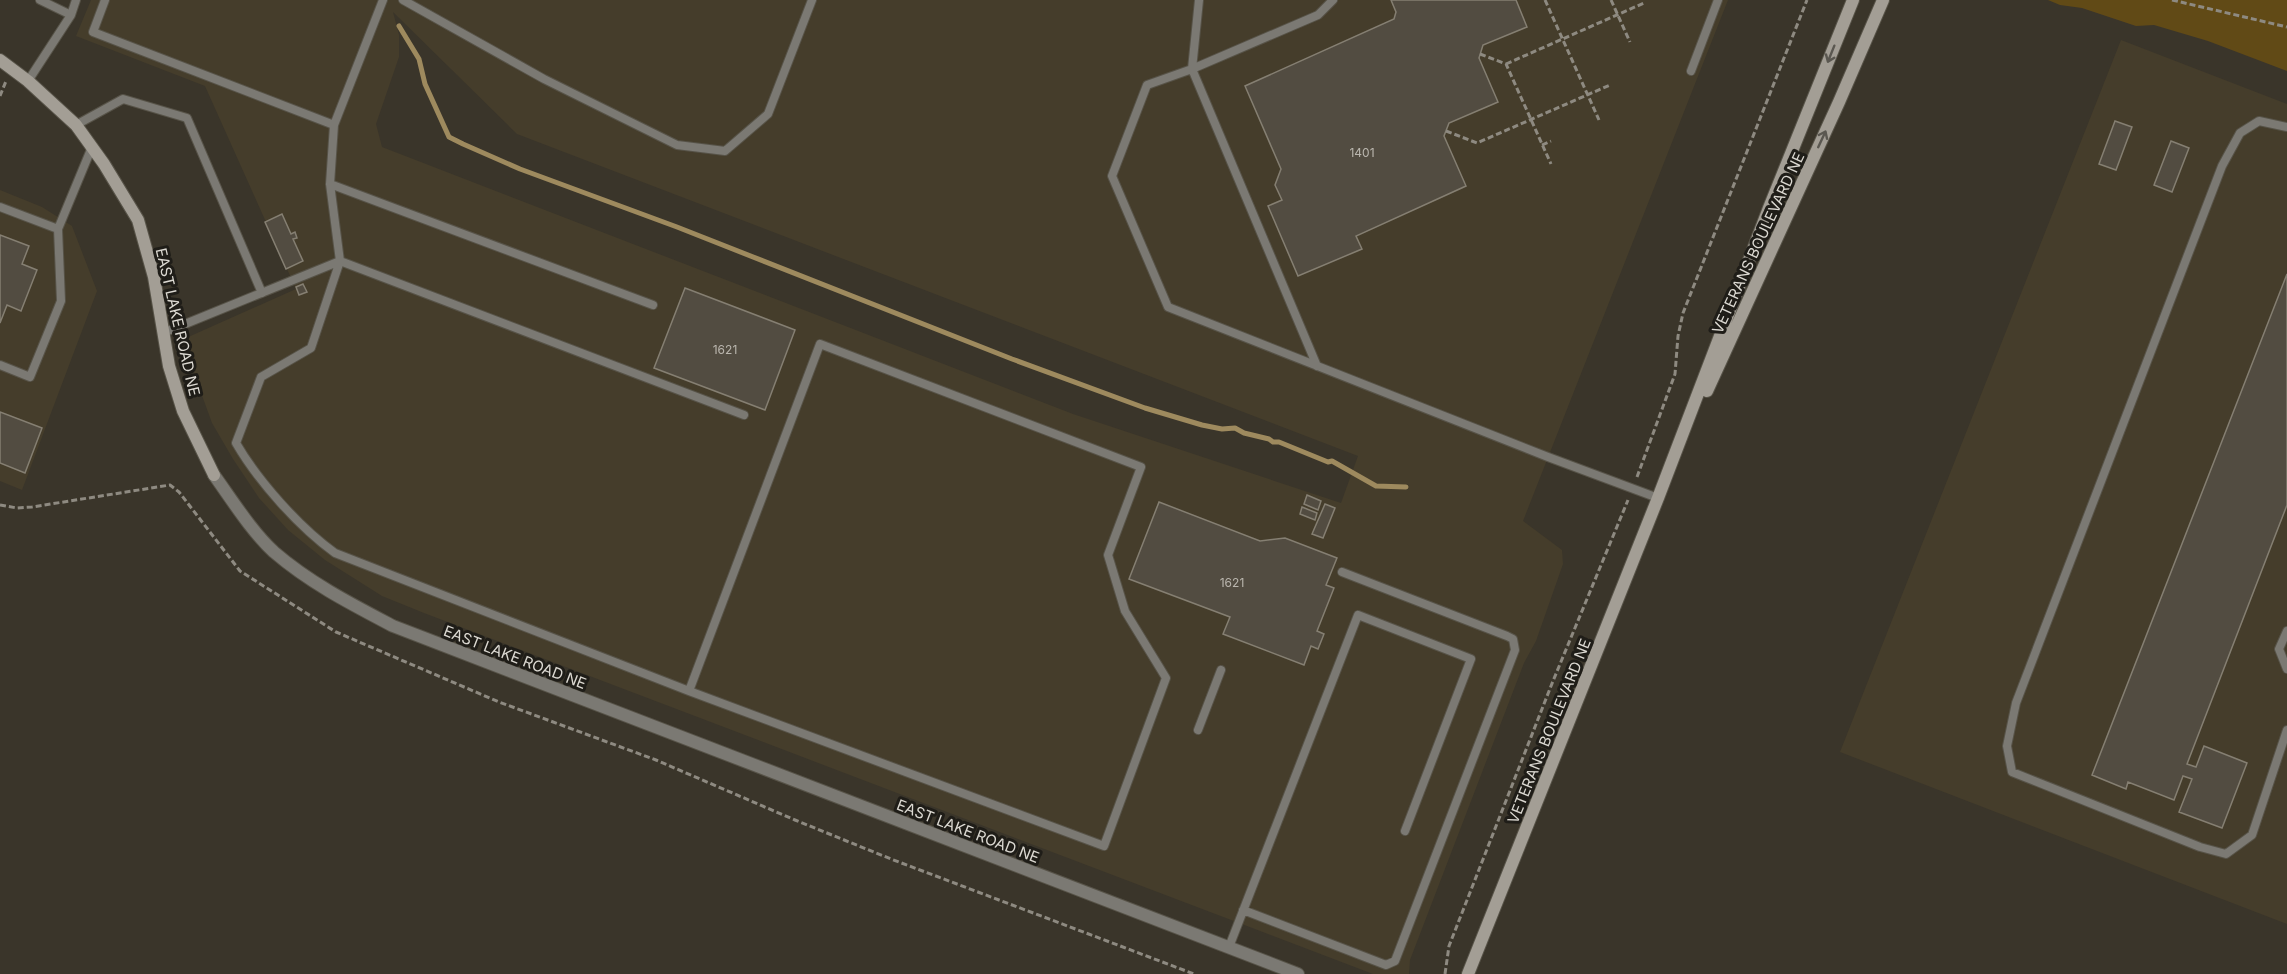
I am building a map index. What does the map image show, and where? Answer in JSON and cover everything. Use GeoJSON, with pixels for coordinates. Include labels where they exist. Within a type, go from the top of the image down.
{"type":"FeatureCollection","features":[{"type":"Feature","properties":{"kind":"main road","name":"VETERANS BOULEVARD NE"},"geometry":{"type":"LineString","coordinates":[[1468,974],[1853,0]]}},
{"type":"Feature","properties":{"kind":"main road","name":"VETERANS BOULEVARD NE"},"geometry":{"type":"LineString","coordinates":[[1658,498],[1839,102],[1883,0]]}},
{"type":"Feature","properties":{"kind":"main road","name":"EAST LAKE ROAD NE"},"geometry":{"type":"LineString","coordinates":[[0,60],[28,81],[76,125],[138,220],[154,277],[169,366],[183,411],[214,475]]}},
{"type":"Feature","properties":{"kind":"street","name":"EAST LAKE ROAD NE"},"geometry":{"type":"LineString","coordinates":[[214,475],[273,551],[322,588],[393,626],[1298,974]]}},
{"type":"Feature","properties":{"kind":"lane"},"geometry":{"type":"LineString","coordinates":[[40,0],[70,15]]}},
{"type":"Feature","properties":{"kind":"lane"},"geometry":{"type":"LineString","coordinates":[[28,81],[70,15],[76,0]]}},
{"type":"Feature","properties":{"kind":"lane"},"geometry":{"type":"LineString","coordinates":[[105,0],[93,32],[334,125]]}},
{"type":"Feature","properties":{"kind":"lane"},"geometry":{"type":"LineString","coordinates":[[383,0],[334,125],[330,184],[340,261],[311,348],[261,377],[236,443],[257,473],[294,517],[317,540],[335,553],[689,691],[1104,846],[1166,678],[1125,611],[1108,555],[1141,467],[820,344],[689,691]]}},
{"type":"Feature","properties":{"kind":"lane"},"geometry":{"type":"LineString","coordinates":[[403,0],[544,79],[677,145],[725,152],[768,114],[812,0]]}},
{"type":"Feature","properties":{"kind":"lane"},"geometry":{"type":"LineString","coordinates":[[1198,0],[1192,69],[1317,366]]}},
{"type":"Feature","properties":{"kind":"lane"},"geometry":{"type":"LineString","coordinates":[[1333,0],[1318,15],[1192,69],[1147,85],[1112,176],[1168,307],[1658,498]]}},
{"type":"Feature","properties":{"kind":"lane"},"geometry":{"type":"LineString","coordinates":[[1691,71],[1718,0]]}},
{"type":"Feature","properties":{"kind":"lane"},"geometry":{"type":"LineString","coordinates":[[76,125],[123,99],[187,118],[262,293]]}},
{"type":"Feature","properties":{"kind":"lane"},"geometry":{"type":"LineString","coordinates":[[2287,127],[2259,121],[2240,133],[2222,166],[2016,703],[2007,746],[2012,772],[2200,847],[2226,854],[2252,835],[2287,730]]}},
{"type":"Feature","properties":{"kind":"lane"},"geometry":{"type":"LineString","coordinates":[[0,365],[30,377],[61,301],[58,229],[92,147]]}},
{"type":"Feature","properties":{"kind":"lane"},"geometry":{"type":"LineString","coordinates":[[330,184],[653,305]]}},
{"type":"Feature","properties":{"kind":"lane"},"geometry":{"type":"LineString","coordinates":[[0,207],[58,229]]}},
{"type":"Feature","properties":{"kind":"lane"},"geometry":{"type":"LineString","coordinates":[[163,333],[340,261],[744,415]]}},
{"type":"Feature","properties":{"kind":"lane"},"geometry":{"type":"LineString","coordinates":[[1243,910],[1386,965],[1395,961],[1515,650],[1513,639],[1507,636],[1342,572]]}},
{"type":"Feature","properties":{"kind":"lane"},"geometry":{"type":"LineString","coordinates":[[1229,948],[1358,615],[1471,658],[1405,831]]}},
{"type":"Feature","properties":{"kind":"lane"},"geometry":{"type":"LineString","coordinates":[[2287,630],[2278,650],[2287,669]]}},
{"type":"Feature","properties":{"kind":"lane"},"geometry":{"type":"LineString","coordinates":[[1198,730],[1221,670]]}},
{"type":"Feature","properties":{"kind":"path"},"geometry":{"type":"LineString","coordinates":[[1545,0],[1599,120]]}},
{"type":"Feature","properties":{"kind":"path"},"geometry":{"type":"LineString","coordinates":[[1611,0],[1630,42]]}},
{"type":"Feature","properties":{"kind":"path"},"geometry":{"type":"LineString","coordinates":[[2172,0],[2287,27]]}},
{"type":"Feature","properties":{"kind":"path"},"geometry":{"type":"LineString","coordinates":[[1506,64],[1644,3]]}},
{"type":"Feature","properties":{"kind":"path"},"geometry":{"type":"LineString","coordinates":[[1480,54],[1506,64],[1551,164]]}},
{"type":"Feature","properties":{"kind":"path"},"geometry":{"type":"LineString","coordinates":[[1446,131],[1477,143],[1610,85]]}},
{"type":"Feature","properties":{"kind":"path"},"geometry":{"type":"LineString","coordinates":[[1542,145],[1551,141]]}},
{"type":"Feature","properties":{"kind":"path"},"geometry":{"type":"LineString","coordinates":[[0,505],[17,508],[32,507],[170,485],[179,492],[226,556],[240,571],[336,632],[499,702],[656,760],[880,855],[1194,974]]}},
{"type":"Feature","properties":{"kind":"shaded area"},"geometry":{"type":"Polygon","coordinates":[[[91,0],[1728,0],[1523,521],[1562,550],[1563,564],[1536,641],[1524,663],[1410,960],[1409,974],[1373,974],[424,613],[382,596],[325,560],[288,530],[259,498],[212,423],[196,379],[186,338],[296,289],[205,86],[76,36],[91,0]],[[393,12],[399,35],[399,57],[376,124],[382,147],[1073,414],[1341,503],[1358,456],[517,134],[393,12]]]}},
{"type":"Feature","properties":{"kind":"shaded area"},"geometry":{"type":"Polygon","coordinates":[[[2048,0],[2287,0],[2287,71],[2208,41],[2154,25],[2136,26],[2082,8],[2060,5],[2048,0]]]}},
{"type":"Feature","properties":{"kind":"shaded area"},"geometry":{"type":"Polygon","coordinates":[[[2121,40],[2287,104],[2287,924],[1840,752],[2121,40]]]}},
{"type":"Feature","properties":{"kind":"shaded area"},"geometry":{"type":"Polygon","coordinates":[[[0,190],[42,207],[72,226],[97,291],[22,490],[0,481],[0,190]]]}},
{"type":"Feature","properties":{"kind":"building"},"geometry":{"type":"Polygon","coordinates":[[[1391,0],[1516,0],[1527,27],[1483,45],[1479,58],[1498,102],[1449,123],[1444,136],[1466,186],[1356,236],[1362,249],[1298,276],[1268,206],[1282,200],[1275,185],[1281,169],[1245,86],[1394,19],[1396,12],[1391,0]]]}},
{"type":"Feature","properties":{"kind":"building"},"geometry":{"type":"Polygon","coordinates":[[[2115,121],[2132,127],[2116,170],[2099,164],[2115,121]]]}},
{"type":"Feature","properties":{"kind":"building"},"geometry":{"type":"Polygon","coordinates":[[[2171,141],[2189,148],[2172,192],[2154,185],[2171,141]]]}},
{"type":"Feature","properties":{"kind":"building"},"geometry":{"type":"Polygon","coordinates":[[[282,214],[291,234],[295,232],[297,238],[293,239],[303,261],[286,269],[265,222],[282,214]]]}},
{"type":"Feature","properties":{"kind":"building"},"geometry":{"type":"Polygon","coordinates":[[[0,235],[29,246],[22,264],[37,270],[21,311],[7,305],[0,323],[0,235]]]}},
{"type":"Feature","properties":{"kind":"building"},"geometry":{"type":"Polygon","coordinates":[[[2287,274],[2287,505],[2187,764],[2196,767],[2204,746],[2247,763],[2222,828],[2179,812],[2192,779],[2183,776],[2174,800],[2128,782],[2126,789],[2092,775],[2287,274]]]}},
{"type":"Feature","properties":{"kind":"building"},"geometry":{"type":"Polygon","coordinates":[[[303,284],[307,292],[299,295],[296,287],[303,284]]]}},
{"type":"Feature","properties":{"kind":"building"},"geometry":{"type":"Polygon","coordinates":[[[685,288],[795,330],[765,410],[654,368],[685,288]]]}},
{"type":"Feature","properties":{"kind":"building"},"geometry":{"type":"Polygon","coordinates":[[[0,412],[42,428],[25,473],[0,463],[0,412]]]}},
{"type":"Feature","properties":{"kind":"building"},"geometry":{"type":"Polygon","coordinates":[[[1307,495],[1321,501],[1318,510],[1304,504],[1307,495]]]}},
{"type":"Feature","properties":{"kind":"building"},"geometry":{"type":"Polygon","coordinates":[[[1159,502],[1260,541],[1285,538],[1337,558],[1326,585],[1334,588],[1317,631],[1324,634],[1318,649],[1311,646],[1304,665],[1223,634],[1230,617],[1129,579],[1159,502]]]}},
{"type":"Feature","properties":{"kind":"building"},"geometry":{"type":"Polygon","coordinates":[[[1325,504],[1335,508],[1323,538],[1312,534],[1325,504]]]}},
{"type":"Feature","properties":{"kind":"building"},"geometry":{"type":"Polygon","coordinates":[[[1302,507],[1317,513],[1315,520],[1300,514],[1302,507]]]}},
{"type":"Feature","properties":{"kind":"waterway"},"geometry":{"type":"LineString","coordinates":[[399,26],[419,59],[425,84],[449,137],[463,144],[520,169],[677,227],[1012,359],[1145,408],[1202,425],[1222,429],[1235,428],[1244,433],[1279,442],[1328,462],[1332,461],[1376,486],[1406,487]]}}]}
